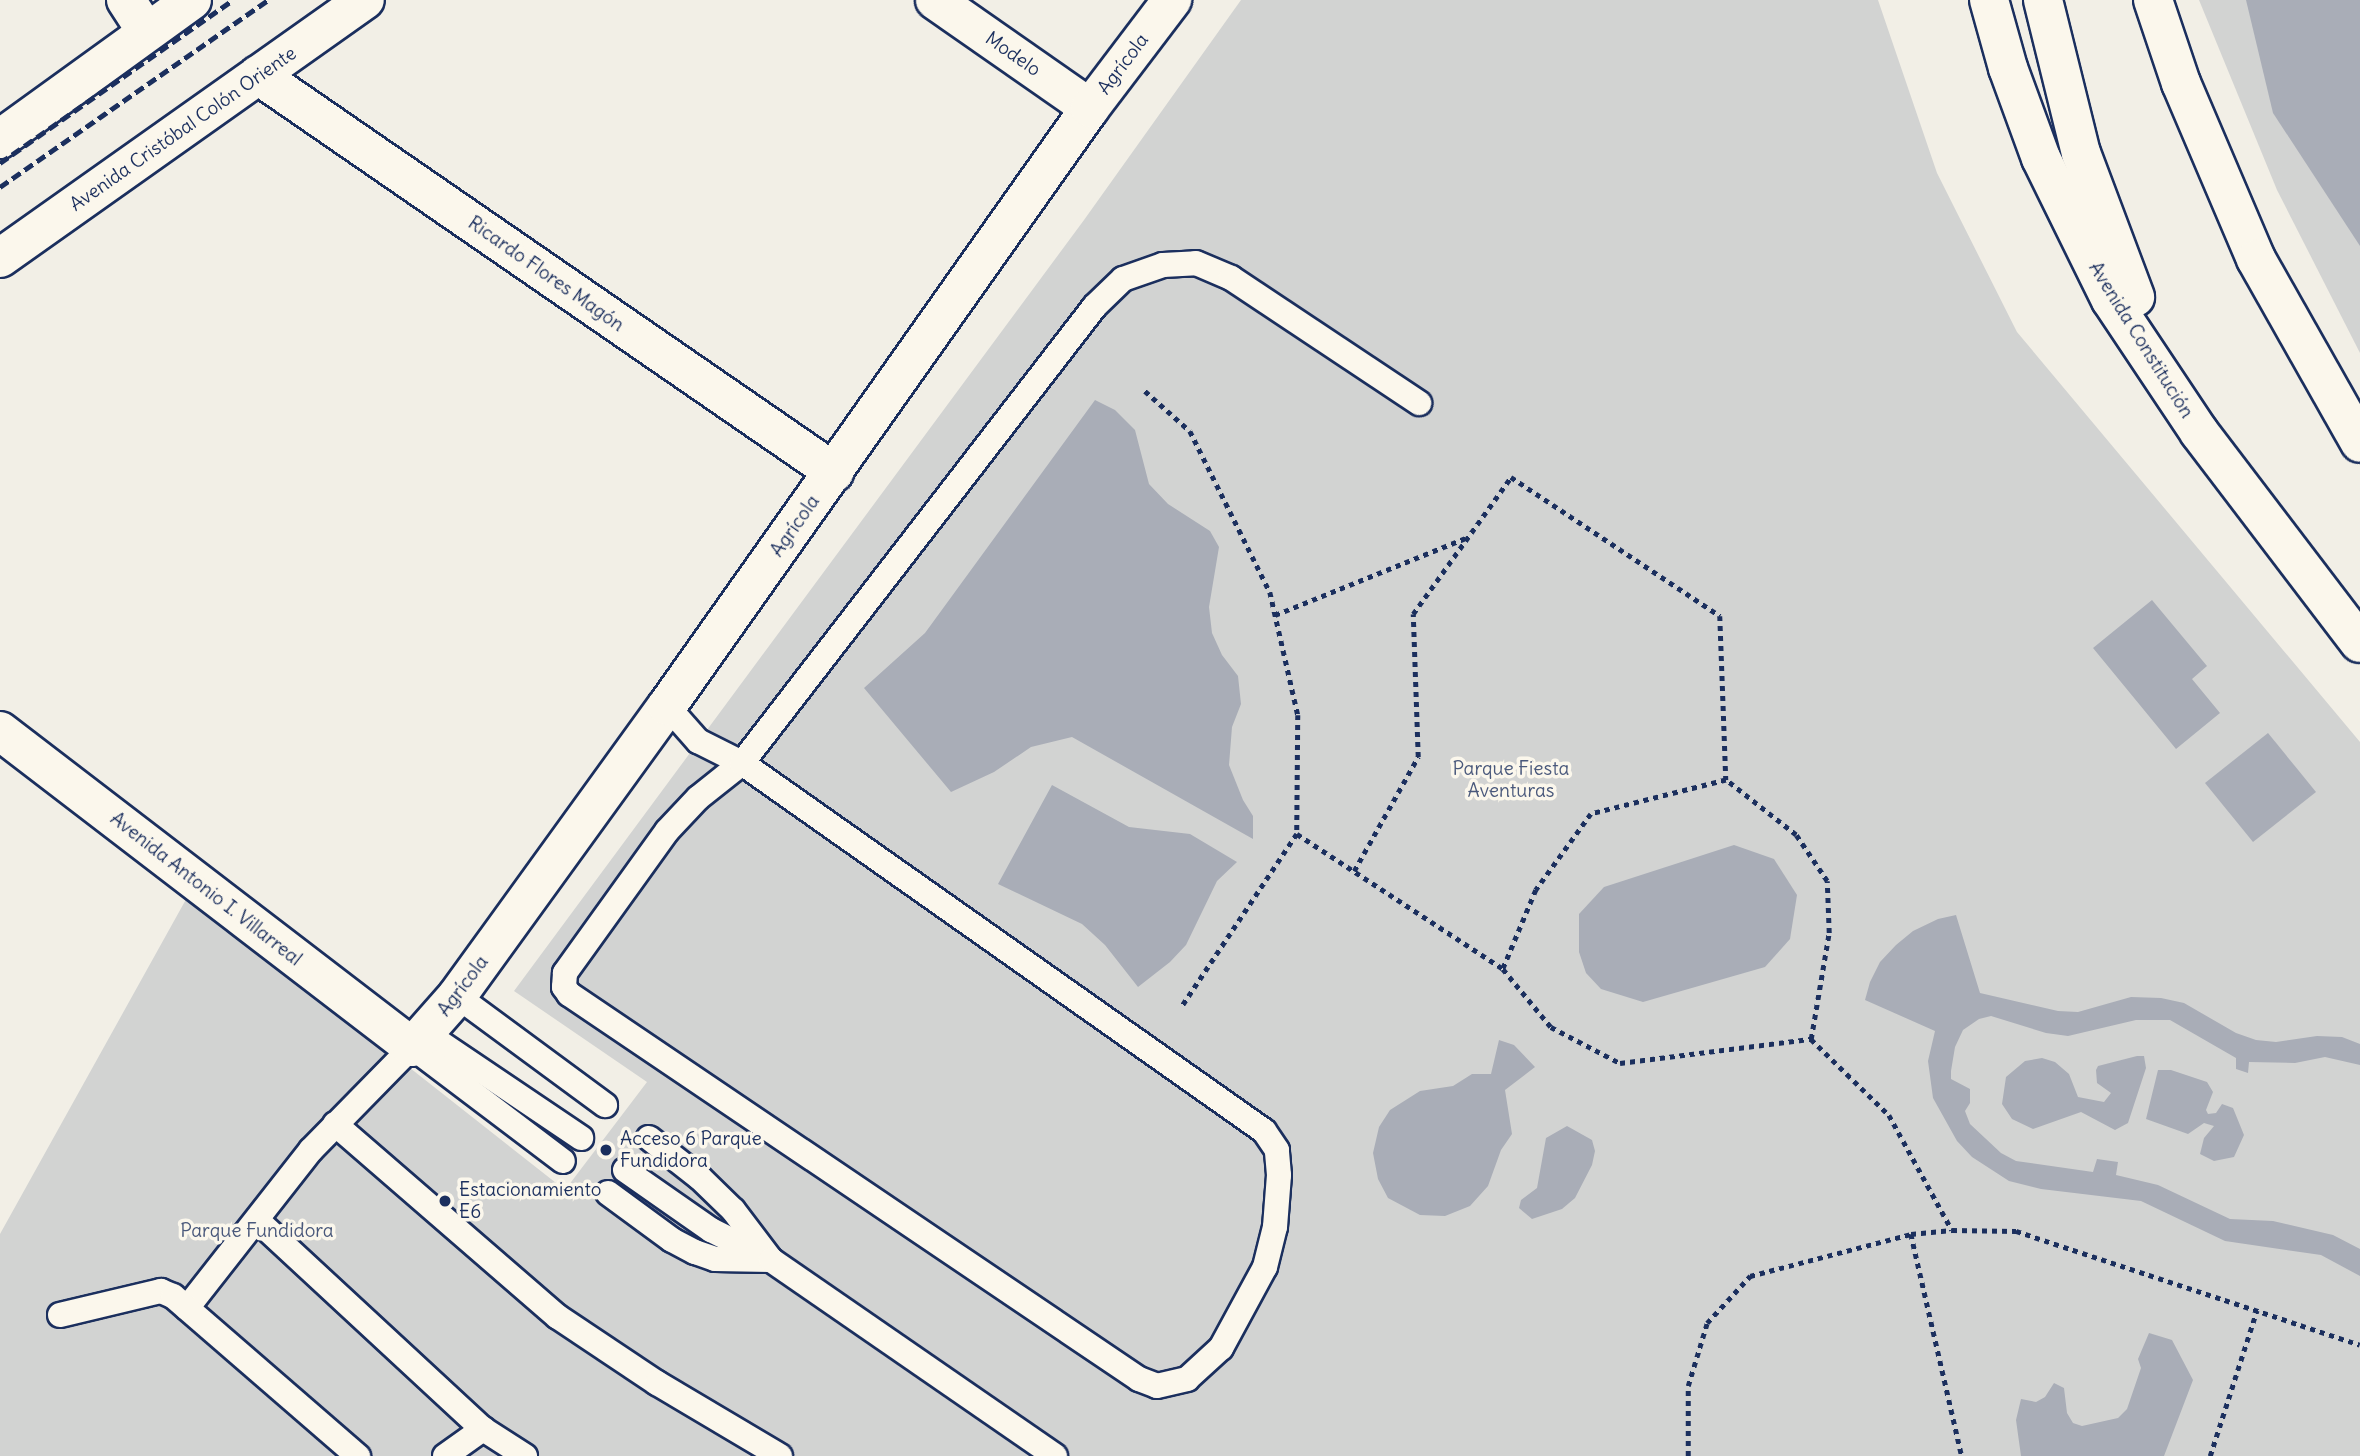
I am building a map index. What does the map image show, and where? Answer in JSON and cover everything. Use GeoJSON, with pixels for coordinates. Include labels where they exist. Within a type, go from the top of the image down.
{"type":"FeatureCollection","features":[{"type":"Feature","properties":{"kind":"main road"},"geometry":{"type":"LineString","coordinates":[[126,0],[147,32]]}},
{"type":"Feature","properties":{"kind":"main road"},"geometry":{"type":"LineString","coordinates":[[0,139],[192,0]]}},
{"type":"Feature","properties":{"kind":"main road","name":"Avenida Cristóbal Colón Oriente"},"geometry":{"type":"LineString","coordinates":[[0,258],[365,0]]}},
{"type":"Feature","properties":{"kind":"main road","name":"Modelo"},"geometry":{"type":"LineString","coordinates":[[935,0],[1090,108]]}},
{"type":"Feature","properties":{"kind":"main road","name":"Agrícola"},"geometry":{"type":"LineString","coordinates":[[419,1040],[457,996],[667,706],[1090,108],[1171,0]]}},
{"type":"Feature","properties":{"kind":"main road","name":"Avenida Constitución"},"geometry":{"type":"LineString","coordinates":[[1989,0],[2008,68],[2041,158],[2074,230],[2118,311],[2199,432],[2360,643]]}},
{"type":"Feature","properties":{"kind":"main road"},"geometry":{"type":"LineString","coordinates":[[2043,0],[2081,153],[2115,248],[2154,341],[2199,432]]}},
{"type":"Feature","properties":{"kind":"main road"},"geometry":{"type":"LineString","coordinates":[[2153,0],[2181,83],[2256,259],[2360,443]]}},
{"type":"Feature","properties":{"kind":"main road","name":"Ricardo Flores Magón"},"geometry":{"type":"LineString","coordinates":[[258,75],[834,472]]}},
{"type":"Feature","properties":{"kind":"main road","name":"Avenida Antonio I. Villarreal"},"geometry":{"type":"LineString","coordinates":[[0,731],[419,1040]]}},
{"type":"Feature","properties":{"kind":"lane"},"geometry":{"type":"LineString","coordinates":[[667,706],[698,741],[742,763],[1264,1131],[1277,1150],[1279,1175],[1275,1227],[1265,1267],[1220,1348],[1187,1379],[1157,1386],[1139,1379],[569,994],[564,987],[565,973],[667,831],[698,797],[742,763],[1095,306],[1123,279],[1163,265],[1196,263],[1231,278],[1419,403]]}},
{"type":"Feature","properties":{"kind":"lane"},"geometry":{"type":"LineString","coordinates":[[457,996],[605,1104]]}},
{"type":"Feature","properties":{"kind":"lane"},"geometry":{"type":"LineString","coordinates":[[187,1308],[335,1124],[419,1040]]}},
{"type":"Feature","properties":{"kind":"lane"},"geometry":{"type":"LineString","coordinates":[[419,1040],[581,1138]]}},
{"type":"Feature","properties":{"kind":"lane"},"geometry":{"type":"LineString","coordinates":[[419,1040],[564,1161]]}},
{"type":"Feature","properties":{"kind":"lane"},"geometry":{"type":"LineString","coordinates":[[335,1124],[558,1317],[657,1384],[780,1456]]}},
{"type":"Feature","properties":{"kind":"lane"},"geometry":{"type":"LineString","coordinates":[[649,1138],[700,1178],[733,1210],[771,1260]]}},
{"type":"Feature","properties":{"kind":"lane"},"geometry":{"type":"LineString","coordinates":[[625,1170],[711,1230],[771,1260],[1055,1456]]}},
{"type":"Feature","properties":{"kind":"lane"},"geometry":{"type":"LineString","coordinates":[[608,1193],[663,1234],[695,1252],[715,1259],[771,1260]]}},
{"type":"Feature","properties":{"kind":"lane"},"geometry":{"type":"LineString","coordinates":[[258,1222],[483,1429],[525,1456]]}},
{"type":"Feature","properties":{"kind":"lane"},"geometry":{"type":"LineString","coordinates":[[60,1315],[160,1291],[173,1296],[358,1456]]}},
{"type":"Feature","properties":{"kind":"lane"},"geometry":{"type":"LineString","coordinates":[[445,1456],[483,1429]]}},
{"type":"Feature","properties":{"kind":"path"},"geometry":{"type":"LineString","coordinates":[[1145,391],[1190,431],[1270,592],[1298,715],[1297,834],[1181,1008]]}},
{"type":"Feature","properties":{"kind":"path"},"geometry":{"type":"LineString","coordinates":[[1354,871],[1418,757],[1413,614],[1511,477],[1720,616],[1726,780],[1796,835],[1828,881],[1829,933],[1811,1039]]}},
{"type":"Feature","properties":{"kind":"path"},"geometry":{"type":"LineString","coordinates":[[1275,615],[1468,537]]}},
{"type":"Feature","properties":{"kind":"path"},"geometry":{"type":"LineString","coordinates":[[1503,969],[1536,890],[1591,814],[1726,780]]}},
{"type":"Feature","properties":{"kind":"path"},"geometry":{"type":"LineString","coordinates":[[1297,834],[1503,969],[1551,1027],[1620,1063],[1811,1039]]}},
{"type":"Feature","properties":{"kind":"path"},"geometry":{"type":"LineString","coordinates":[[1811,1039],[1889,1115],[1952,1230]]}},
{"type":"Feature","properties":{"kind":"path"},"geometry":{"type":"LineString","coordinates":[[1688,1456],[1688,1386],[1707,1322],[1749,1276],[1911,1234],[1952,1230],[2016,1231],[2360,1345]]}},
{"type":"Feature","properties":{"kind":"path"},"geometry":{"type":"LineString","coordinates":[[1911,1234],[1962,1456]]}},
{"type":"Feature","properties":{"kind":"path"},"geometry":{"type":"LineString","coordinates":[[2210,1456],[2257,1310]]}},
{"type":"Feature","properties":{"kind":"green space","name":"Parque Fiesta Aventuras"},"geometry":{"type":"Polygon","coordinates":[[[1241,0],[1878,0],[1937,173],[2017,332],[2360,742],[2360,1456],[0,1456],[0,1234],[189,894],[565,1190],[647,1082],[514,991],[1084,220],[1241,0]]]}},
{"type":"Feature","properties":{"kind":"green space"},"geometry":{"type":"Polygon","coordinates":[[[2199,0],[2360,0],[2360,353],[2277,190],[2199,0]]]}},
{"type":"Feature","properties":{"kind":"shaded area"},"geometry":{"type":"Polygon","coordinates":[[[2246,0],[2360,0],[2360,246],[2273,113],[2246,0]]]}},
{"type":"Feature","properties":{"kind":"shaded area"},"geometry":{"type":"Polygon","coordinates":[[[1095,400],[1115,410],[1135,430],[1149,484],[1168,504],[1210,531],[1219,547],[1209,607],[1212,633],[1222,655],[1238,676],[1241,704],[1232,727],[1229,765],[1243,800],[1253,816],[1253,839],[1072,737],[1031,747],[994,772],[951,792],[864,688],[925,633],[1095,400]]]}},
{"type":"Feature","properties":{"kind":"shaded area"},"geometry":{"type":"Polygon","coordinates":[[[2152,600],[2207,666],[2192,679],[2220,713],[2176,749],[2093,648],[2152,600]]]}},
{"type":"Feature","properties":{"kind":"shaded area"},"geometry":{"type":"Polygon","coordinates":[[[2268,733],[2316,792],[2253,842],[2205,783],[2268,733]]]}},
{"type":"Feature","properties":{"kind":"shaded area"},"geometry":{"type":"Polygon","coordinates":[[[1052,785],[1129,827],[1190,834],[1237,862],[1217,881],[1186,945],[1170,962],[1138,987],[1105,945],[1082,924],[998,884],[1052,785]]]}},
{"type":"Feature","properties":{"kind":"shaded area"},"geometry":{"type":"Polygon","coordinates":[[[1734,845],[1774,859],[1797,895],[1790,939],[1765,967],[1643,1002],[1601,989],[1586,973],[1579,952],[1579,914],[1604,887],[1734,845]]]}},
{"type":"Feature","properties":{"kind":"shaded area"},"geometry":{"type":"Polygon","coordinates":[[[1956,915],[1980,993],[2058,1011],[2078,1012],[2131,997],[2161,998],[2184,1003],[2236,1033],[2256,1040],[2276,1042],[2317,1036],[2342,1037],[2360,1044],[2360,1065],[2325,1057],[2295,1063],[2249,1062],[2248,1073],[2236,1069],[2236,1058],[2170,1020],[2136,1020],[2068,1036],[2046,1033],[1991,1016],[1979,1019],[1963,1030],[1955,1047],[1951,1079],[1970,1089],[1970,1103],[1965,1111],[1970,1124],[2001,1153],[2016,1161],[2093,1172],[2097,1159],[2118,1162],[2116,1175],[2158,1185],[2230,1219],[2273,1221],[2333,1235],[2360,1249],[2360,1276],[2321,1255],[2225,1241],[2141,1201],[2041,1189],[2009,1181],[1972,1157],[1957,1141],[1933,1098],[1928,1061],[1935,1031],[1865,1000],[1880,962],[1896,945],[1913,931],[1938,919],[1956,915]]]}},
{"type":"Feature","properties":{"kind":"shaded area"},"geometry":{"type":"Polygon","coordinates":[[[1499,1040],[1514,1045],[1535,1067],[1505,1090],[1512,1134],[1501,1150],[1488,1186],[1470,1206],[1445,1216],[1420,1215],[1388,1198],[1378,1179],[1373,1153],[1379,1127],[1390,1110],[1420,1091],[1453,1086],[1472,1074],[1491,1074],[1499,1040]]]}},
{"type":"Feature","properties":{"kind":"shaded area"},"geometry":{"type":"Polygon","coordinates":[[[2144,1056],[2146,1068],[2128,1123],[2115,1130],[2081,1112],[2033,1129],[2012,1119],[2002,1104],[2006,1077],[2025,1061],[2042,1058],[2055,1062],[2069,1074],[2078,1097],[2104,1102],[2111,1093],[2097,1083],[2098,1066],[2144,1056]]]}},
{"type":"Feature","properties":{"kind":"shaded area"},"geometry":{"type":"Polygon","coordinates":[[[2158,1070],[2171,1070],[2207,1082],[2213,1092],[2206,1110],[2208,1114],[2216,1113],[2222,1104],[2233,1108],[2244,1135],[2234,1157],[2214,1161],[2200,1154],[2204,1138],[2214,1126],[2204,1123],[2188,1134],[2146,1119],[2158,1070]]]}},
{"type":"Feature","properties":{"kind":"shaded area"},"geometry":{"type":"Polygon","coordinates":[[[1567,1126],[1592,1140],[1595,1151],[1592,1165],[1575,1198],[1562,1209],[1532,1219],[1519,1208],[1521,1200],[1537,1188],[1546,1138],[1567,1126]]]}},
{"type":"Feature","properties":{"kind":"shaded area"},"geometry":{"type":"Polygon","coordinates":[[[2149,1333],[2172,1340],[2193,1380],[2164,1456],[2021,1456],[2016,1420],[2021,1399],[2036,1402],[2045,1397],[2054,1383],[2064,1388],[2067,1413],[2073,1423],[2082,1426],[2118,1418],[2127,1409],[2141,1368],[2138,1359],[2149,1333]]]}},
{"type":"Feature","properties":{"kind":"railway"},"geometry":{"type":"LineString","coordinates":[[0,163],[233,0]]}},
{"type":"Feature","properties":{"kind":"railway"},"geometry":{"type":"LineString","coordinates":[[0,187],[268,0]]}},
{"type":"Feature","properties":{"kind":"place","name":"Acceso 6 Parque Fundidora"},"geometry":{"type":"Point","coordinates":[606,1150]}},
{"type":"Feature","properties":{"kind":"place","name":"Estacionamiento E6"},"geometry":{"type":"Point","coordinates":[445,1201]}},
{"type":"Feature","properties":{"kind":"park label","name":"Parque Fundidora"},"geometry":{"type":"Point","coordinates":[257,1231]}}]}
